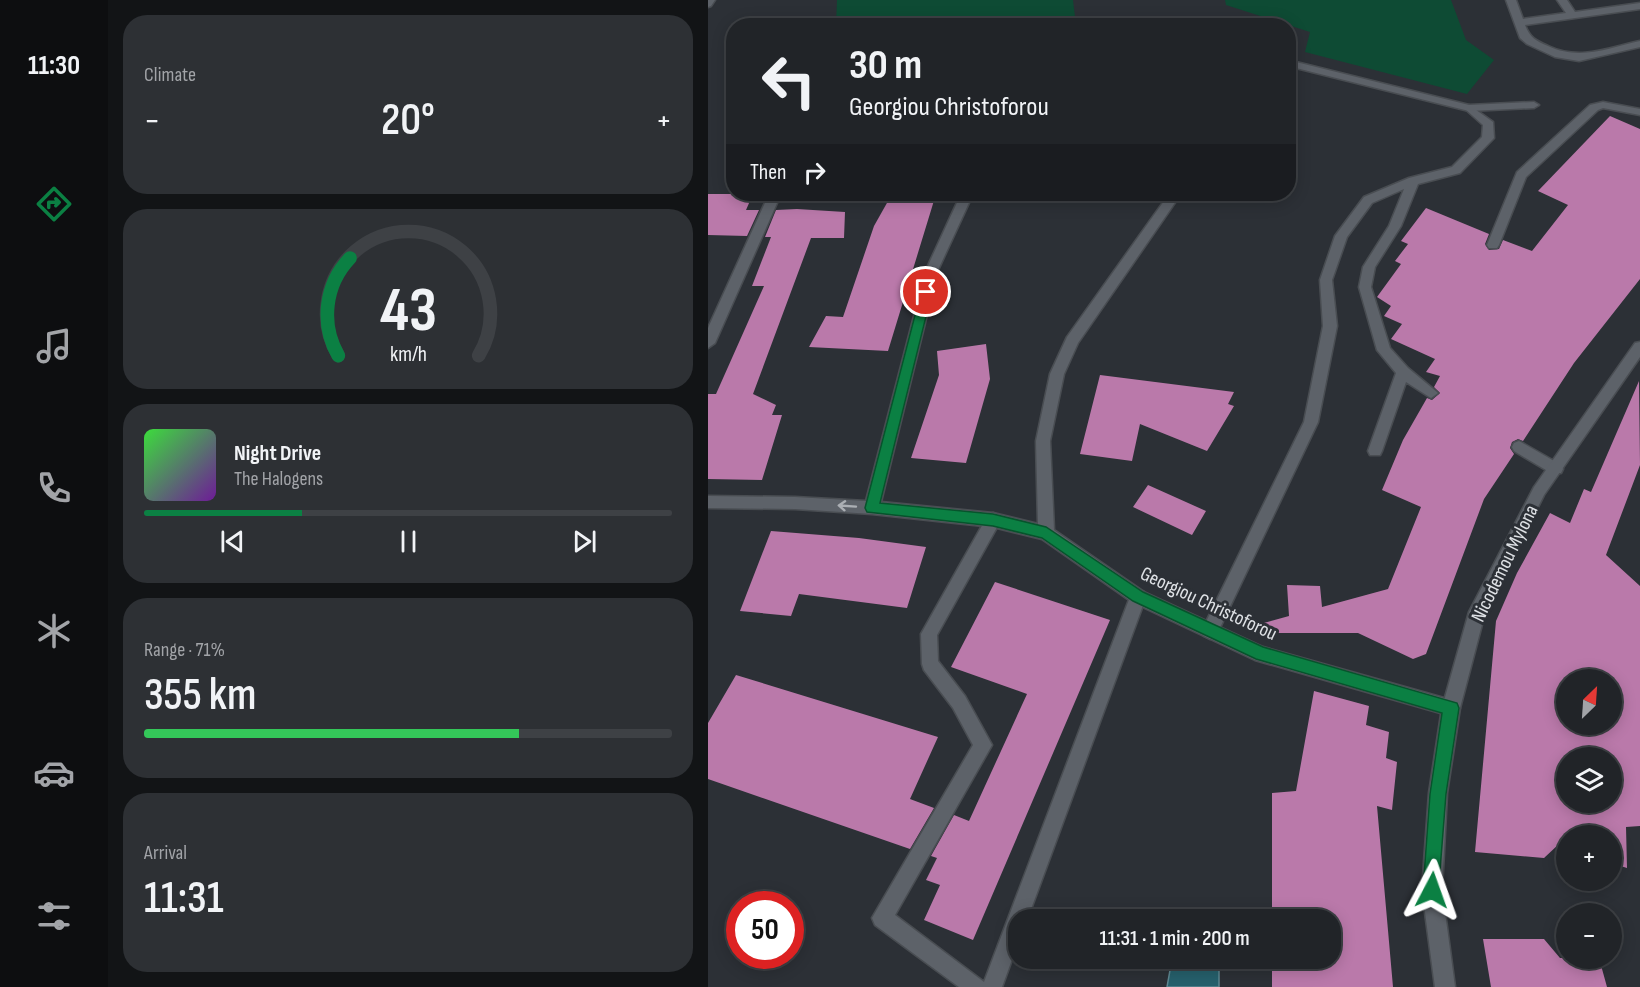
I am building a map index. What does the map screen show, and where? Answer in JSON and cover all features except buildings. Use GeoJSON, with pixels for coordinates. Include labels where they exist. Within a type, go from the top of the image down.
{"type":"FeatureCollection","features":[{"type":"Feature","properties":{"kind":"street"},"geometry":{"type":"LineString","coordinates":[[1511,0],[1524,36],[1531,42],[1569,57],[1579,58],[1640,44]]}},
{"type":"Feature","properties":{"kind":"street"},"geometry":{"type":"LineString","coordinates":[[1562,0],[1573,16]]}},
{"type":"Feature","properties":{"kind":"street"},"geometry":{"type":"LineString","coordinates":[[1622,0],[1635,7]]}},
{"type":"Feature","properties":{"kind":"street"},"geometry":{"type":"LineString","coordinates":[[1519,23],[1635,7]]}},
{"type":"Feature","properties":{"kind":"street"},"geometry":{"type":"LineString","coordinates":[[1296,65],[1469,108],[1534,105]]}},
{"type":"Feature","properties":{"kind":"street"},"geometry":{"type":"LineString","coordinates":[[1493,245],[1521,175],[1594,107],[1604,105],[1640,112]]}},
{"type":"Feature","properties":{"kind":"street"},"geometry":{"type":"LineString","coordinates":[[1210,631],[1311,422],[1330,326],[1326,280],[1341,236],[1368,200],[1413,181],[1456,170],[1480,148],[1488,138],[1489,124],[1469,108]]}},
{"type":"Feature","properties":{"kind":"street"},"geometry":{"type":"LineString","coordinates":[[1413,181],[1395,226],[1369,267],[1365,287],[1384,350],[1402,372],[1431,393]]}},
{"type":"Feature","properties":{"kind":"street"},"geometry":{"type":"LineString","coordinates":[[708,343],[772,201]]}},
{"type":"Feature","properties":{"kind":"street"},"geometry":{"type":"LineString","coordinates":[[872,508],[932,270],[965,201]]}},
{"type":"Feature","properties":{"kind":"street"},"geometry":{"type":"LineString","coordinates":[[1046,533],[1042,441],[1057,374],[1072,341],[1170,201]]}},
{"type":"Feature","properties":{"kind":"street","name":"Nicodemou Mylona"},"geometry":{"type":"LineString","coordinates":[[1445,987],[1432,890],[1438,794],[1451,708],[1477,612],[1539,491],[1640,347]]}},
{"type":"Feature","properties":{"kind":"street"},"geometry":{"type":"LineString","coordinates":[[1375,451],[1402,372]]}},
{"type":"Feature","properties":{"kind":"street"},"geometry":{"type":"LineString","coordinates":[[1519,447],[1556,469]]}},
{"type":"Feature","properties":{"kind":"street","name":"Georgiou Christoforou"},"geometry":{"type":"LineString","coordinates":[[708,502],[795,503],[872,508],[993,520],[1046,533],[1138,597],[1261,654],[1451,708]]}},
{"type":"Feature","properties":{"kind":"street"},"geometry":{"type":"LineString","coordinates":[[976,987],[882,918],[983,745],[959,702],[930,664],[929,634],[993,520]]}},
{"type":"Feature","properties":{"kind":"street"},"geometry":{"type":"LineString","coordinates":[[992,987],[1138,597]]}},
{"type":"Feature","properties":{"kind":"green space"},"geometry":{"type":"Polygon","coordinates":[[[837,0],[1073,0],[1075,18],[836,18],[837,0]]]}},
{"type":"Feature","properties":{"kind":"green space"},"geometry":{"type":"Polygon","coordinates":[[[1225,0],[1451,0],[1466,40],[1494,60],[1467,94],[1305,52],[1310,32],[1296,28],[1296,18],[1266,18],[1226,5],[1225,0]]]}},
{"type":"Feature","properties":{"kind":"water"},"geometry":{"type":"Polygon","coordinates":[[[1170,969],[1219,969],[1219,987],[1167,987],[1170,969]]]}},
{"type":"Feature","properties":{"kind":"route"},"geometry":{"type":"LineString","coordinates":[[926,292],[872,508],[993,520],[1046,533],[1138,597],[1261,654],[1359,684],[1451,708],[1438,794],[1432,890]]}}]}
